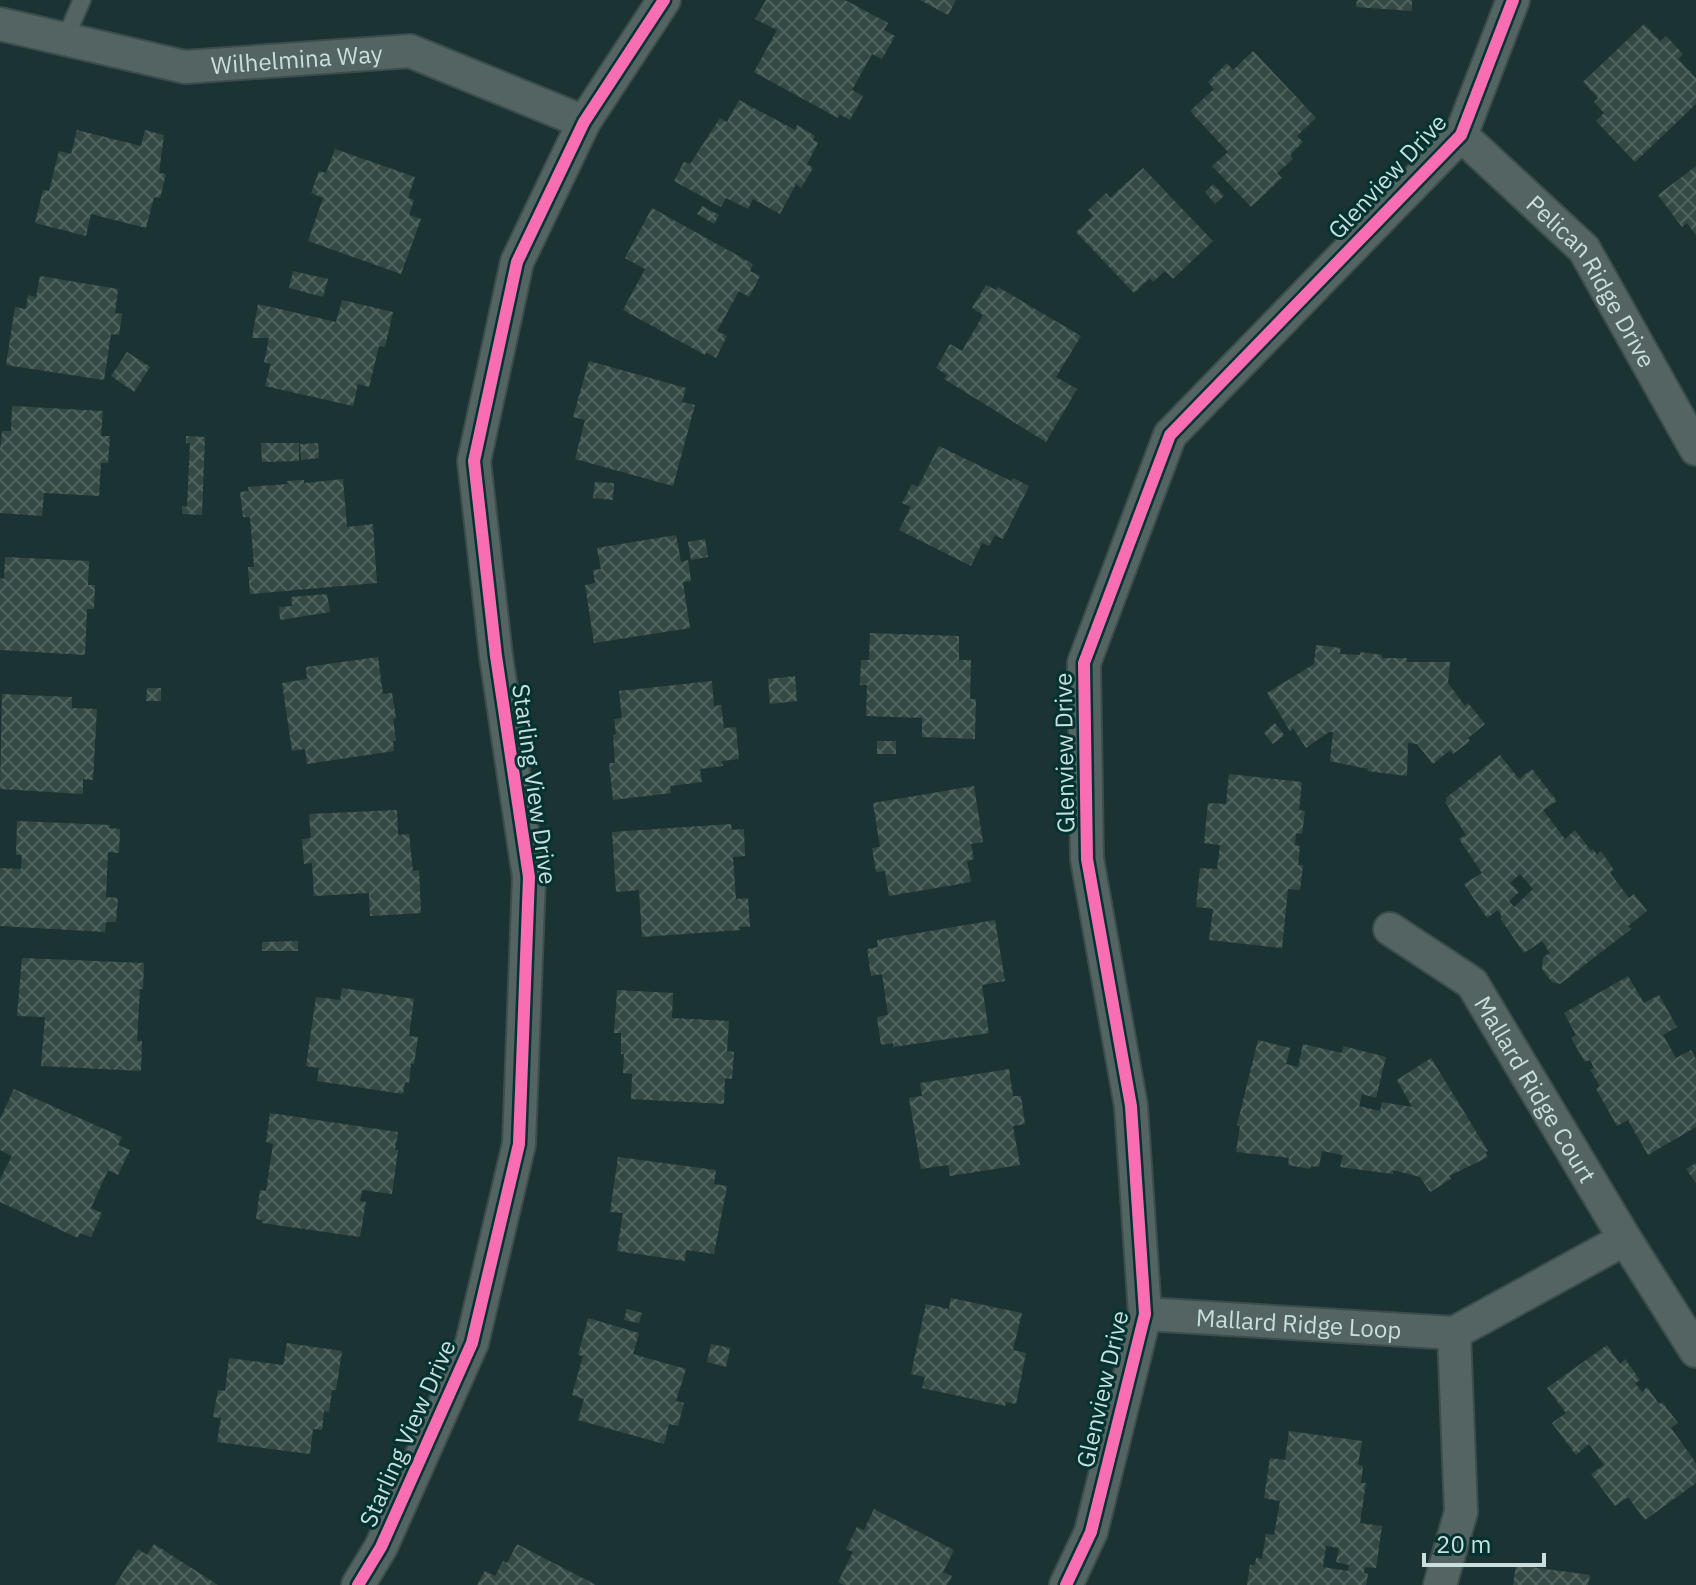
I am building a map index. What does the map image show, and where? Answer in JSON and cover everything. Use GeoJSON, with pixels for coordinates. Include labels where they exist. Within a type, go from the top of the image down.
{"type":"FeatureCollection","features":[{"type":"Feature","properties":{"kind":"street","name":"Starling View Drive"},"geometry":{"type":"LineString","coordinates":[[358,1585],[381,1547],[472,1343],[519,1144],[529,877],[496,656],[474,461],[517,262],[584,122],[664,0]]}},
{"type":"Feature","properties":{"kind":"street","name":"Glenview Drive"},"geometry":{"type":"LineString","coordinates":[[1066,1585],[1091,1532],[1145,1314],[1131,1106],[1087,859],[1084,663],[1170,435],[1461,135],[1513,0]]}},
{"type":"Feature","properties":{"kind":"street","name":"Wilhelmina Way"},"geometry":{"type":"LineString","coordinates":[[3,34],[64,41],[185,67],[410,51],[584,122]]}},
{"type":"Feature","properties":{"kind":"street","name":"Pelican Ridge Drive"},"geometry":{"type":"LineString","coordinates":[[1461,135],[1584,249],[1696,449]]}},
{"type":"Feature","properties":{"kind":"street","name":"Mallard Ridge Court"},"geometry":{"type":"LineString","coordinates":[[1390,929],[1472,983],[1625,1239]]}},
{"type":"Feature","properties":{"kind":"street"},"geometry":{"type":"LineString","coordinates":[[1440,1585],[1461,1512],[1454,1333],[1625,1239],[1696,1351]]}},
{"type":"Feature","properties":{"kind":"street","name":"Mallard Ridge Loop"},"geometry":{"type":"LineString","coordinates":[[1145,1314],[1454,1333]]}},
{"type":"Feature","properties":{"kind":"lane"},"geometry":{"type":"LineString","coordinates":[[64,41],[82,0]]}},
{"type":"Feature","properties":{"kind":"building"},"geometry":{"type":"Polygon","coordinates":[[[766,0],[845,0],[888,23],[884,30],[895,36],[882,59],[872,54],[852,90],[863,96],[850,120],[839,114],[838,118],[754,72],[777,30],[755,19],[766,0]]]}},
{"type":"Feature","properties":{"kind":"building"},"geometry":{"type":"Polygon","coordinates":[[[920,0],[956,0],[948,15],[920,0]]]}},
{"type":"Feature","properties":{"kind":"building"},"geometry":{"type":"Polygon","coordinates":[[[1357,0],[1412,0],[1412,11],[1356,7],[1357,0]]]}},
{"type":"Feature","properties":{"kind":"building"},"geometry":{"type":"Polygon","coordinates":[[[1644,24],[1660,41],[1666,36],[1683,54],[1678,59],[1696,78],[1696,104],[1635,162],[1596,121],[1604,113],[1594,102],[1598,98],[1583,82],[1644,24]]]}},
{"type":"Feature","properties":{"kind":"building"},"geometry":{"type":"Polygon","coordinates":[[[1253,51],[1316,118],[1297,136],[1303,142],[1290,155],[1293,159],[1277,173],[1282,178],[1251,207],[1212,166],[1228,152],[1190,111],[1214,89],[1208,82],[1227,63],[1233,70],[1253,51]]]}},
{"type":"Feature","properties":{"kind":"building"},"geometry":{"type":"Polygon","coordinates":[[[739,100],[795,130],[797,125],[815,136],[813,140],[818,143],[807,164],[813,168],[801,188],[796,184],[780,214],[753,199],[748,209],[726,198],[721,207],[674,181],[684,162],[690,164],[720,118],[727,122],[739,100]]]}},
{"type":"Feature","properties":{"kind":"building"},"geometry":{"type":"Polygon","coordinates":[[[77,130],[141,146],[145,130],[164,135],[159,173],[166,174],[160,198],[154,197],[146,228],[91,214],[86,236],[35,223],[43,190],[49,191],[59,151],[71,154],[77,130]]]}},
{"type":"Feature","properties":{"kind":"building"},"geometry":{"type":"Polygon","coordinates":[[[335,149],[415,177],[408,198],[414,200],[409,215],[421,219],[401,274],[308,241],[323,198],[311,193],[319,171],[326,173],[335,149]]]}},
{"type":"Feature","properties":{"kind":"building"},"geometry":{"type":"Polygon","coordinates":[[[1696,166],[1696,235],[1687,223],[1682,227],[1658,195],[1696,166]]]}},
{"type":"Feature","properties":{"kind":"building"},"geometry":{"type":"Polygon","coordinates":[[[1143,168],[1213,241],[1173,279],[1165,271],[1153,282],[1150,278],[1134,293],[1076,232],[1093,216],[1088,210],[1106,193],[1110,198],[1143,168]]]}},
{"type":"Feature","properties":{"kind":"building"},"geometry":{"type":"Polygon","coordinates":[[[1213,184],[1224,196],[1215,204],[1205,192],[1213,184]]]}},
{"type":"Feature","properties":{"kind":"building"},"geometry":{"type":"Polygon","coordinates":[[[702,206],[719,215],[714,224],[697,214],[702,206]]]}},
{"type":"Feature","properties":{"kind":"building"},"geometry":{"type":"Polygon","coordinates":[[[652,208],[753,264],[750,271],[760,276],[749,297],[739,291],[717,331],[727,336],[716,358],[623,310],[645,269],[625,258],[652,208]]]}},
{"type":"Feature","properties":{"kind":"building"},"geometry":{"type":"Polygon","coordinates":[[[293,271],[328,279],[323,297],[289,288],[293,271]]]}},
{"type":"Feature","properties":{"kind":"building"},"geometry":{"type":"Polygon","coordinates":[[[40,276],[118,289],[115,313],[122,314],[119,335],[111,334],[104,380],[6,365],[15,307],[26,309],[28,295],[36,297],[40,276]]]}},
{"type":"Feature","properties":{"kind":"building"},"geometry":{"type":"Polygon","coordinates":[[[986,285],[996,290],[998,287],[1081,336],[1056,377],[1077,389],[1046,442],[944,379],[947,375],[936,368],[950,344],[962,351],[983,315],[972,308],[986,285]]]}},
{"type":"Feature","properties":{"kind":"building"},"geometry":{"type":"Polygon","coordinates":[[[342,300],[393,312],[385,347],[379,346],[369,387],[358,384],[353,406],[265,386],[271,364],[264,362],[269,338],[252,338],[258,304],[336,322],[342,300]]]}},
{"type":"Feature","properties":{"kind":"building"},"geometry":{"type":"Polygon","coordinates":[[[127,352],[150,367],[134,392],[111,376],[127,352]]]}},
{"type":"Feature","properties":{"kind":"building"},"geometry":{"type":"Polygon","coordinates":[[[589,361],[686,388],[682,402],[695,405],[673,486],[575,459],[585,420],[573,417],[589,361]]]}},
{"type":"Feature","properties":{"kind":"building"},"geometry":{"type":"Polygon","coordinates":[[[12,406],[103,411],[101,436],[110,436],[108,463],[101,463],[99,496],[44,493],[42,516],[0,513],[2,431],[11,431],[12,406]]]}},
{"type":"Feature","properties":{"kind":"building"},"geometry":{"type":"Polygon","coordinates":[[[186,436],[205,437],[202,515],[182,514],[182,506],[187,507],[190,443],[186,443],[186,436]]]}},
{"type":"Feature","properties":{"kind":"building"},"geometry":{"type":"Polygon","coordinates":[[[261,443],[299,443],[299,461],[262,462],[261,443]]]}},
{"type":"Feature","properties":{"kind":"building"},"geometry":{"type":"Polygon","coordinates":[[[318,443],[319,458],[301,460],[300,444],[318,443]]]}},
{"type":"Feature","properties":{"kind":"building"},"geometry":{"type":"Polygon","coordinates":[[[939,446],[1011,481],[1013,478],[1029,486],[1003,539],[995,535],[989,546],[982,543],[971,566],[899,530],[911,507],[902,503],[912,484],[918,487],[939,446]]]}},
{"type":"Feature","properties":{"kind":"building"},"geometry":{"type":"Polygon","coordinates":[[[343,479],[347,527],[373,524],[377,583],[250,594],[248,567],[254,567],[250,517],[243,517],[240,492],[249,491],[248,487],[288,484],[287,481],[304,480],[304,483],[343,479]]]}},
{"type":"Feature","properties":{"kind":"building"},"geometry":{"type":"Polygon","coordinates":[[[595,482],[614,483],[613,500],[593,498],[595,482]]]}},
{"type":"Feature","properties":{"kind":"building"},"geometry":{"type":"Polygon","coordinates":[[[676,535],[681,562],[688,560],[691,581],[683,582],[690,628],[594,643],[585,585],[595,583],[593,570],[601,569],[597,548],[676,535]]]}},
{"type":"Feature","properties":{"kind":"building"},"geometry":{"type":"Polygon","coordinates":[[[705,539],[708,557],[691,560],[688,542],[705,539]]]}},
{"type":"Feature","properties":{"kind":"building"},"geometry":{"type":"Polygon","coordinates":[[[5,557],[89,561],[88,585],[95,585],[94,609],[87,609],[85,655],[0,650],[0,578],[4,579],[5,557]]]}},
{"type":"Feature","properties":{"kind":"building"},"geometry":{"type":"Polygon","coordinates":[[[327,594],[330,612],[280,620],[279,607],[292,606],[291,597],[327,594]]]}},
{"type":"Feature","properties":{"kind":"building"},"geometry":{"type":"Polygon","coordinates":[[[870,633],[959,636],[959,660],[971,660],[970,699],[976,699],[975,739],[922,737],[922,718],[866,716],[867,685],[860,685],[861,660],[869,660],[870,633]]]}},
{"type":"Feature","properties":{"kind":"building"},"geometry":{"type":"Polygon","coordinates":[[[1316,645],[1341,648],[1340,654],[1360,655],[1360,652],[1382,655],[1382,658],[1407,658],[1407,662],[1450,662],[1448,683],[1465,706],[1468,703],[1485,724],[1468,738],[1470,741],[1453,754],[1450,750],[1433,764],[1417,744],[1408,743],[1407,776],[1367,771],[1330,761],[1333,732],[1306,748],[1293,728],[1290,731],[1267,693],[1314,664],[1316,645]]]}},
{"type":"Feature","properties":{"kind":"building"},"geometry":{"type":"Polygon","coordinates":[[[378,657],[383,694],[392,693],[396,718],[393,719],[394,751],[307,764],[305,749],[292,751],[282,683],[307,679],[306,667],[378,657]]]}},
{"type":"Feature","properties":{"kind":"building"},"geometry":{"type":"Polygon","coordinates":[[[795,676],[797,701],[770,704],[768,679],[795,676]]]}},
{"type":"Feature","properties":{"kind":"building"},"geometry":{"type":"Polygon","coordinates":[[[712,681],[714,706],[721,705],[724,728],[736,727],[739,759],[722,761],[723,766],[700,769],[702,782],[670,786],[671,793],[613,800],[609,763],[615,763],[614,719],[622,718],[619,691],[712,681]]]}},
{"type":"Feature","properties":{"kind":"building"},"geometry":{"type":"Polygon","coordinates":[[[147,688],[161,688],[161,701],[146,701],[147,688]]]}},
{"type":"Feature","properties":{"kind":"building"},"geometry":{"type":"Polygon","coordinates":[[[2,694],[72,697],[72,708],[97,709],[93,780],[83,779],[83,794],[0,789],[2,694]]]}},
{"type":"Feature","properties":{"kind":"building"},"geometry":{"type":"Polygon","coordinates":[[[1275,723],[1284,735],[1273,744],[1264,733],[1275,723]]]}},
{"type":"Feature","properties":{"kind":"building"},"geometry":{"type":"Polygon","coordinates":[[[877,741],[896,741],[896,754],[877,754],[877,741]]]}},
{"type":"Feature","properties":{"kind":"building"},"geometry":{"type":"Polygon","coordinates":[[[1500,755],[1519,779],[1532,769],[1557,801],[1543,810],[1565,839],[1575,830],[1591,851],[1593,849],[1597,855],[1601,851],[1614,870],[1610,873],[1629,898],[1634,894],[1647,911],[1628,926],[1631,929],[1560,984],[1552,982],[1542,969],[1543,957],[1550,953],[1542,941],[1524,953],[1500,918],[1498,910],[1487,918],[1464,884],[1482,873],[1459,839],[1466,835],[1445,802],[1500,755]],[[1520,874],[1510,883],[1519,892],[1509,901],[1514,907],[1533,889],[1520,874]]]}},
{"type":"Feature","properties":{"kind":"building"},"geometry":{"type":"Polygon","coordinates":[[[1229,774],[1302,782],[1299,810],[1305,811],[1302,834],[1296,833],[1295,845],[1300,846],[1298,865],[1303,865],[1300,890],[1288,889],[1282,948],[1209,940],[1213,909],[1196,907],[1200,868],[1217,869],[1220,845],[1204,843],[1208,803],[1226,804],[1229,774]]]}},
{"type":"Feature","properties":{"kind":"building"},"geometry":{"type":"Polygon","coordinates":[[[974,786],[983,842],[971,844],[974,859],[967,861],[971,882],[889,896],[885,871],[876,872],[872,848],[880,847],[873,803],[974,786]]]}},
{"type":"Feature","properties":{"kind":"building"},"geometry":{"type":"Polygon","coordinates":[[[397,810],[398,835],[409,834],[413,871],[419,870],[421,913],[370,916],[369,893],[314,896],[312,863],[304,864],[302,839],[311,838],[309,814],[397,810]]]}},
{"type":"Feature","properties":{"kind":"building"},"geometry":{"type":"Polygon","coordinates":[[[17,821],[110,825],[109,828],[120,829],[119,853],[108,852],[106,897],[118,898],[116,922],[106,922],[105,932],[0,926],[0,868],[21,869],[22,855],[16,855],[17,821]]]}},
{"type":"Feature","properties":{"kind":"building"},"geometry":{"type":"Polygon","coordinates":[[[731,824],[732,830],[744,829],[745,856],[733,857],[736,899],[748,898],[750,927],[642,937],[639,890],[616,892],[612,832],[731,824]]]}},
{"type":"Feature","properties":{"kind":"building"},"geometry":{"type":"Polygon","coordinates":[[[995,920],[1005,981],[982,985],[989,1033],[893,1047],[893,1043],[881,1045],[877,1017],[888,1015],[882,974],[871,976],[867,949],[878,947],[877,940],[995,920]]]}},
{"type":"Feature","properties":{"kind":"building"},"geometry":{"type":"Polygon","coordinates":[[[298,941],[298,951],[262,951],[262,942],[298,941]]]}},
{"type":"Feature","properties":{"kind":"building"},"geometry":{"type":"Polygon","coordinates":[[[22,958],[144,963],[137,1041],[142,1041],[141,1071],[41,1066],[45,1017],[17,1016],[22,958]]]}},
{"type":"Feature","properties":{"kind":"building"},"geometry":{"type":"Polygon","coordinates":[[[1628,976],[1644,1003],[1659,995],[1677,1027],[1663,1035],[1676,1058],[1691,1050],[1696,1059],[1696,1127],[1648,1155],[1628,1120],[1617,1126],[1596,1089],[1600,1086],[1590,1070],[1594,1068],[1590,1060],[1585,1062],[1571,1038],[1576,1035],[1564,1013],[1628,976]]]}},
{"type":"Feature","properties":{"kind":"building"},"geometry":{"type":"Polygon","coordinates":[[[342,988],[414,999],[409,1036],[418,1037],[409,1083],[405,1082],[403,1094],[317,1081],[319,1068],[306,1066],[316,997],[340,1000],[342,988]]]}},
{"type":"Feature","properties":{"kind":"building"},"geometry":{"type":"Polygon","coordinates":[[[617,990],[673,993],[672,1018],[729,1021],[727,1051],[734,1052],[732,1079],[725,1078],[724,1104],[631,1099],[632,1074],[623,1073],[621,1033],[614,1033],[617,990]]]}},
{"type":"Feature","properties":{"kind":"building"},"geometry":{"type":"Polygon","coordinates":[[[1258,1040],[1290,1048],[1286,1064],[1298,1067],[1303,1044],[1342,1053],[1343,1046],[1386,1057],[1376,1098],[1362,1094],[1359,1106],[1380,1111],[1382,1102],[1412,1107],[1397,1080],[1431,1058],[1488,1151],[1485,1152],[1488,1157],[1449,1176],[1451,1179],[1430,1192],[1420,1177],[1393,1170],[1393,1174],[1340,1167],[1343,1155],[1322,1151],[1319,1167],[1311,1166],[1310,1169],[1288,1165],[1289,1158],[1236,1152],[1240,1126],[1237,1125],[1258,1040]]]}},
{"type":"Feature","properties":{"kind":"building"},"geometry":{"type":"Polygon","coordinates":[[[1009,1069],[1013,1096],[1021,1096],[1025,1124],[1013,1126],[1020,1165],[950,1176],[948,1165],[921,1169],[909,1098],[922,1096],[920,1083],[1009,1069]]]}},
{"type":"Feature","properties":{"kind":"building"},"geometry":{"type":"Polygon","coordinates":[[[14,1089],[122,1137],[118,1145],[130,1150],[118,1175],[108,1170],[91,1208],[102,1213],[91,1237],[80,1233],[78,1238],[0,1202],[0,1179],[12,1156],[0,1150],[0,1119],[14,1089]]]}},
{"type":"Feature","properties":{"kind":"building"},"geometry":{"type":"Polygon","coordinates":[[[270,1113],[398,1132],[392,1194],[362,1190],[360,1201],[366,1202],[360,1237],[262,1223],[263,1220],[256,1219],[260,1190],[266,1191],[273,1144],[266,1142],[270,1113]]]}},
{"type":"Feature","properties":{"kind":"building"},"geometry":{"type":"Polygon","coordinates":[[[618,1157],[716,1170],[714,1184],[727,1186],[714,1254],[686,1250],[685,1261],[617,1251],[623,1213],[610,1212],[618,1157]]]}},
{"type":"Feature","properties":{"kind":"building"},"geometry":{"type":"Polygon","coordinates":[[[1696,1163],[1696,1183],[1686,1169],[1696,1163]]]}},
{"type":"Feature","properties":{"kind":"building"},"geometry":{"type":"Polygon","coordinates":[[[951,1298],[1022,1313],[1013,1350],[1026,1353],[1016,1404],[1006,1402],[1005,1406],[922,1388],[925,1377],[911,1374],[926,1304],[949,1309],[951,1298]]]}},
{"type":"Feature","properties":{"kind":"building"},"geometry":{"type":"Polygon","coordinates":[[[627,1309],[642,1313],[639,1323],[624,1320],[627,1309]]]}},
{"type":"Feature","properties":{"kind":"building"},"geometry":{"type":"Polygon","coordinates":[[[588,1318],[639,1333],[633,1354],[686,1369],[676,1401],[684,1403],[678,1426],[669,1424],[664,1444],[578,1420],[584,1399],[572,1395],[583,1356],[578,1355],[588,1318]]]}},
{"type":"Feature","properties":{"kind":"building"},"geometry":{"type":"Polygon","coordinates":[[[287,1343],[342,1351],[336,1390],[332,1390],[329,1412],[324,1411],[322,1430],[313,1429],[310,1454],[217,1442],[221,1418],[213,1417],[218,1390],[225,1391],[229,1358],[283,1365],[287,1343]]]}},
{"type":"Feature","properties":{"kind":"building"},"geometry":{"type":"Polygon","coordinates":[[[711,1344],[730,1348],[726,1367],[707,1362],[711,1344]]]}},
{"type":"Feature","properties":{"kind":"building"},"geometry":{"type":"Polygon","coordinates":[[[1607,1345],[1620,1364],[1625,1359],[1640,1380],[1635,1383],[1642,1392],[1647,1387],[1678,1423],[1671,1428],[1696,1463],[1696,1483],[1645,1520],[1628,1497],[1615,1506],[1591,1474],[1604,1465],[1589,1444],[1576,1455],[1552,1423],[1566,1413],[1547,1388],[1607,1345]]]}},
{"type":"Feature","properties":{"kind":"building"},"geometry":{"type":"Polygon","coordinates":[[[1289,1431],[1362,1441],[1358,1465],[1363,1466],[1361,1483],[1366,1483],[1360,1523],[1382,1526],[1376,1568],[1365,1567],[1364,1573],[1368,1574],[1366,1585],[1247,1585],[1250,1565],[1255,1565],[1256,1558],[1262,1559],[1266,1534],[1274,1535],[1280,1501],[1264,1498],[1270,1458],[1285,1460],[1289,1431]],[[1326,1546],[1323,1567],[1348,1571],[1349,1565],[1336,1562],[1339,1548],[1326,1546]]]}},
{"type":"Feature","properties":{"kind":"building"},"geometry":{"type":"Polygon","coordinates":[[[874,1509],[954,1550],[943,1572],[952,1576],[947,1585],[844,1585],[838,1582],[853,1552],[846,1549],[857,1527],[864,1530],[874,1509]]]}},
{"type":"Feature","properties":{"kind":"building"},"geometry":{"type":"Polygon","coordinates":[[[154,1544],[218,1585],[115,1585],[138,1549],[147,1555],[154,1544]]]}},
{"type":"Feature","properties":{"kind":"building"},"geometry":{"type":"Polygon","coordinates":[[[517,1544],[596,1585],[477,1585],[485,1571],[495,1576],[503,1561],[507,1563],[517,1544]]]}},
{"type":"Feature","properties":{"kind":"building"},"geometry":{"type":"Polygon","coordinates":[[[1516,1565],[1590,1575],[1588,1585],[1513,1585],[1516,1565]]]}},
{"type":"Feature","properties":{"kind":"cycle path"},"geometry":{"type":"LineString","coordinates":[[358,1585],[381,1547],[472,1343],[519,1144],[529,877],[496,656],[474,461],[517,262],[584,122],[664,0]]}},
{"type":"Feature","properties":{"kind":"cycle path"},"geometry":{"type":"LineString","coordinates":[[1066,1585],[1091,1532],[1145,1314],[1131,1106],[1087,859],[1084,663],[1170,435],[1461,135],[1513,0]]}}]}
